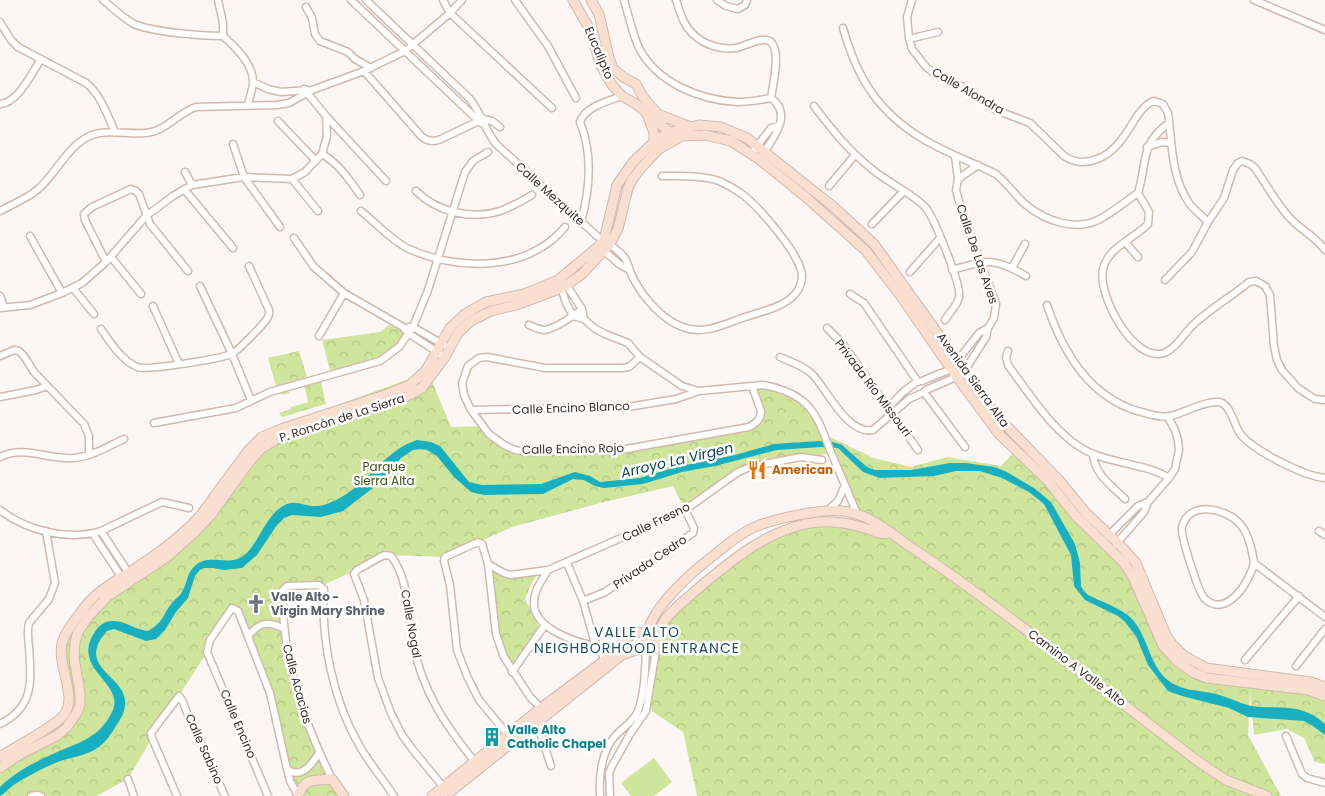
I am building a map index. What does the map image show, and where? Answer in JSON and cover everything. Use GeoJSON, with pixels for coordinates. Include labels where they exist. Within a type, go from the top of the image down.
{"type":"FeatureCollection","features":[{"type":"Feature","properties":{"kind":"street"},"geometry":{"type":"LineString","coordinates":[[103,0],[134,24],[201,36],[223,36]]}},
{"type":"Feature","properties":{"kind":"street"},"geometry":{"type":"LineString","coordinates":[[218,0],[223,23],[223,36],[246,62],[253,82],[248,105]]}},
{"type":"Feature","properties":{"kind":"street"},"geometry":{"type":"LineString","coordinates":[[351,0],[480,120]]}},
{"type":"Feature","properties":{"kind":"street","name":"Calle Mezquite"},"geometry":{"type":"LineString","coordinates":[[366,0],[466,95],[474,104],[480,120],[491,137],[581,222],[603,244],[618,264],[628,269],[640,290],[668,319],[684,328],[692,330],[714,328],[780,305],[793,297],[800,285],[802,276],[796,259],[773,227],[740,192],[718,181],[696,177],[662,176]]}},
{"type":"Feature","properties":{"kind":"street"},"geometry":{"type":"LineString","coordinates":[[443,0],[450,13],[552,108]]}},
{"type":"Feature","properties":{"kind":"street"},"geometry":{"type":"LineString","coordinates":[[0,211],[38,189],[72,149],[85,138],[104,132],[144,133],[157,131],[188,110],[196,107],[278,105],[289,103],[308,91],[356,74],[405,51],[450,13],[462,0]]}},
{"type":"Feature","properties":{"kind":"street"},"geometry":{"type":"LineString","coordinates":[[515,0],[548,46],[576,98]]}},
{"type":"Feature","properties":{"kind":"street","name":"Eucalipto"},"geometry":{"type":"LineString","coordinates":[[573,0],[590,30],[601,66],[612,85],[622,96],[639,100],[657,114],[676,134]]}},
{"type":"Feature","properties":{"kind":"street","name":"Eucalipto"},"geometry":{"type":"LineString","coordinates":[[591,0],[599,14],[609,58],[614,68],[623,77],[636,84],[639,100],[646,112],[676,134]]}},
{"type":"Feature","properties":{"kind":"street"},"geometry":{"type":"LineString","coordinates":[[624,0],[639,48],[650,63],[673,83],[694,94],[719,100],[738,102],[771,98],[775,101],[781,109],[778,132],[762,156]]}},
{"type":"Feature","properties":{"kind":"street"},"geometry":{"type":"LineString","coordinates":[[676,0],[686,26],[701,41],[724,48],[737,48],[761,40],[769,40],[775,54],[771,98]]}},
{"type":"Feature","properties":{"kind":"street"},"geometry":{"type":"LineString","coordinates":[[717,0],[726,6],[738,9],[745,6],[747,0]]}},
{"type":"Feature","properties":{"kind":"street","name":"Calle Alondra"},"geometry":{"type":"LineString","coordinates":[[912,0],[907,17],[909,39],[918,58],[935,74],[963,87],[996,110],[1030,123],[1064,156],[1076,162],[1092,161],[1110,153],[1121,142],[1143,109],[1150,103],[1158,102],[1163,104],[1168,112],[1176,172],[1184,195],[1194,209],[1208,222]]}},
{"type":"Feature","properties":{"kind":"street"},"geometry":{"type":"LineString","coordinates":[[1254,0],[1325,30]]}},
{"type":"Feature","properties":{"kind":"street"},"geometry":{"type":"LineString","coordinates":[[306,7],[312,18],[317,38],[328,46],[348,52],[368,69],[422,137],[427,140],[436,141],[480,120],[488,119],[500,127]]}},
{"type":"Feature","properties":{"kind":"street"},"geometry":{"type":"LineString","coordinates":[[0,22],[14,44],[92,88],[100,98],[115,132]]}},
{"type":"Feature","properties":{"kind":"street"},"geometry":{"type":"LineString","coordinates":[[843,28],[850,55],[868,89],[900,123],[924,140],[978,165],[1000,178],[1026,205],[1050,219],[1069,224],[1090,223],[1101,219],[1138,193],[1147,147],[1158,131],[1170,123]]}},
{"type":"Feature","properties":{"kind":"street"},"geometry":{"type":"LineString","coordinates":[[909,39],[938,32]]}},
{"type":"Feature","properties":{"kind":"street"},"geometry":{"type":"LineString","coordinates":[[0,104],[14,99],[41,59]]}},
{"type":"Feature","properties":{"kind":"street"},"geometry":{"type":"LineString","coordinates":[[355,59],[356,74]]}},
{"type":"Feature","properties":{"kind":"street"},"geometry":{"type":"LineString","coordinates":[[612,85],[623,77]]}},
{"type":"Feature","properties":{"kind":"street"},"geometry":{"type":"LineString","coordinates":[[253,82],[268,89],[281,92],[308,91]]}},
{"type":"Feature","properties":{"kind":"street"},"geometry":{"type":"LineString","coordinates":[[308,91],[326,116],[386,182]]}},
{"type":"Feature","properties":{"kind":"street"},"geometry":{"type":"LineString","coordinates":[[581,222],[590,170],[590,156],[580,122],[585,114],[594,108],[622,96]]}},
{"type":"Feature","properties":{"kind":"street"},"geometry":{"type":"LineString","coordinates":[[814,106],[839,139],[855,156],[904,191],[925,208],[931,216],[952,270],[960,297],[945,320]]}},
{"type":"Feature","properties":{"kind":"street"},"geometry":{"type":"LineString","coordinates":[[646,112],[654,133],[654,142]]}},
{"type":"Feature","properties":{"kind":"street"},"geometry":{"type":"LineString","coordinates":[[657,114],[691,127]]}},
{"type":"Feature","properties":{"kind":"street"},"geometry":{"type":"LineString","coordinates":[[0,296],[2,307],[30,305],[74,288],[109,260],[146,216],[192,185],[244,177],[292,180],[305,172],[322,154],[327,136],[326,116]]}},
{"type":"Feature","properties":{"kind":"street"},"geometry":{"type":"LineString","coordinates":[[278,121],[316,161]]}},
{"type":"Feature","properties":{"kind":"street","name":"Avenida Sierra Alta"},"geometry":{"type":"LineString","coordinates":[[676,134],[699,125],[721,127],[747,138],[757,146],[762,156],[866,251],[900,295],[956,377],[999,434],[1015,451],[1059,480],[1106,538],[1111,550],[1124,563],[1133,577],[1163,646],[1177,661],[1194,673],[1207,678],[1308,690],[1325,696]]}},
{"type":"Feature","properties":{"kind":"street"},"geometry":{"type":"LineString","coordinates":[[751,154],[771,128],[778,126]]}},
{"type":"Feature","properties":{"kind":"street"},"geometry":{"type":"LineString","coordinates":[[603,244],[617,185],[633,162],[654,142],[676,134]]}},
{"type":"Feature","properties":{"kind":"street","name":"Avenida Sierra Alta"},"geometry":{"type":"LineString","coordinates":[[676,134],[704,135],[731,141],[751,154],[762,156],[834,207],[874,244],[996,416],[1034,462]]}},
{"type":"Feature","properties":{"kind":"street","name":"P. Roncón de La Sierra"},"geometry":{"type":"LineString","coordinates":[[0,757],[53,724],[65,713],[69,698],[62,660],[62,645],[72,625],[92,598],[167,557],[190,538],[211,515],[252,446],[265,435],[410,385],[443,350],[450,328],[473,309],[486,302],[562,283],[618,229],[628,188],[632,180],[640,168],[676,134]]}},
{"type":"Feature","properties":{"kind":"street"},"geometry":{"type":"LineString","coordinates":[[1147,147],[1162,142],[1172,143]]}},
{"type":"Feature","properties":{"kind":"street"},"geometry":{"type":"LineString","coordinates":[[232,144],[244,177],[280,227]]}},
{"type":"Feature","properties":{"kind":"street"},"geometry":{"type":"LineString","coordinates":[[154,423],[226,411],[291,385],[380,361],[394,353],[413,327],[438,259],[467,167],[488,152]]}},
{"type":"Feature","properties":{"kind":"street"},"geometry":{"type":"LineString","coordinates":[[322,154],[339,167],[360,195]]}},
{"type":"Feature","properties":{"kind":"street"},"geometry":{"type":"LineString","coordinates":[[829,186],[855,156]]}},
{"type":"Feature","properties":{"kind":"street","name":"Calle De Las Aves"},"geometry":{"type":"LineString","coordinates":[[955,156],[958,179],[956,190],[961,209],[996,304],[994,318],[988,328],[986,337],[965,370]]}},
{"type":"Feature","properties":{"kind":"street"},"geometry":{"type":"LineString","coordinates":[[1165,280],[1192,252],[1208,222],[1224,198],[1235,166],[1242,161],[1255,168],[1288,216],[1325,250]]}},
{"type":"Feature","properties":{"kind":"street"},"geometry":{"type":"LineString","coordinates":[[958,179],[978,165]]}},
{"type":"Feature","properties":{"kind":"street"},"geometry":{"type":"LineString","coordinates":[[185,172],[192,185]]}},
{"type":"Feature","properties":{"kind":"street"},"geometry":{"type":"LineString","coordinates":[[292,180],[318,211]]}},
{"type":"Feature","properties":{"kind":"street"},"geometry":{"type":"LineString","coordinates":[[141,294],[109,260],[85,220],[84,214],[88,210],[131,189],[139,194],[146,216],[161,239],[188,272]]}},
{"type":"Feature","properties":{"kind":"street"},"geometry":{"type":"LineString","coordinates":[[184,189],[234,248]]}},
{"type":"Feature","properties":{"kind":"street"},"geometry":{"type":"LineString","coordinates":[[416,191],[431,204],[452,212],[472,214],[500,211],[532,196]]}},
{"type":"Feature","properties":{"kind":"street"},"geometry":{"type":"LineString","coordinates":[[872,224],[904,191]]}},
{"type":"Feature","properties":{"kind":"street"},"geometry":{"type":"LineString","coordinates":[[1138,193],[1146,205],[1150,219],[1144,228],[1110,255],[1103,269],[1102,277],[1110,307],[1118,322],[1133,342],[1153,353],[1160,354],[1170,350],[1201,319],[1249,282],[1256,281],[1265,286],[1270,295],[1274,346],[1277,360],[1282,370],[1298,388],[1315,399],[1325,400]]}},
{"type":"Feature","properties":{"kind":"street"},"geometry":{"type":"LineString","coordinates":[[361,211],[408,248],[438,259],[464,263],[495,263],[522,256],[541,248],[565,227]]}},
{"type":"Feature","properties":{"kind":"street"},"geometry":{"type":"LineString","coordinates":[[30,236],[62,293]]}},
{"type":"Feature","properties":{"kind":"street"},"geometry":{"type":"LineString","coordinates":[[294,238],[314,267],[344,292],[403,327],[408,333],[443,350]]}},
{"type":"Feature","properties":{"kind":"street"},"geometry":{"type":"LineString","coordinates":[[910,272],[940,238]]}},
{"type":"Feature","properties":{"kind":"street"},"geometry":{"type":"LineString","coordinates":[[1125,242],[1138,257]]}},
{"type":"Feature","properties":{"kind":"street"},"geometry":{"type":"LineString","coordinates":[[866,251],[874,244]]}},
{"type":"Feature","properties":{"kind":"street"},"geometry":{"type":"LineString","coordinates":[[1012,268],[1025,244]]}},
{"type":"Feature","properties":{"kind":"street"},"geometry":{"type":"LineString","coordinates":[[952,270],[981,262],[1002,263],[1026,276]]}},
{"type":"Feature","properties":{"kind":"street"},"geometry":{"type":"LineString","coordinates":[[101,329],[116,351],[138,368],[179,364],[232,354],[269,316],[269,310],[249,266]]}},
{"type":"Feature","properties":{"kind":"street"},"geometry":{"type":"LineString","coordinates":[[562,283],[582,310],[584,319]]}},
{"type":"Feature","properties":{"kind":"street"},"geometry":{"type":"LineString","coordinates":[[562,283],[566,303],[574,316],[584,319],[594,328],[628,343],[640,357],[682,386],[699,391],[771,386],[804,402],[817,420],[857,514]]}},
{"type":"Feature","properties":{"kind":"street"},"geometry":{"type":"LineString","coordinates":[[200,286],[232,354],[250,400]]}},
{"type":"Feature","properties":{"kind":"street"},"geometry":{"type":"LineString","coordinates":[[74,288],[94,314]]}},
{"type":"Feature","properties":{"kind":"street"},"geometry":{"type":"LineString","coordinates":[[319,336],[344,292]]}},
{"type":"Feature","properties":{"kind":"street"},"geometry":{"type":"LineString","coordinates":[[850,294],[864,303],[918,382],[926,386],[923,392]]}},
{"type":"Feature","properties":{"kind":"street"},"geometry":{"type":"LineString","coordinates":[[1047,305],[1068,355],[1084,376],[1104,395],[1121,406],[1137,412],[1156,416],[1168,416],[1210,402],[1221,402],[1226,406],[1240,433],[1248,443],[1299,472],[1325,478]]}},
{"type":"Feature","properties":{"kind":"street"},"geometry":{"type":"LineString","coordinates":[[153,306],[179,364]]}},
{"type":"Feature","properties":{"kind":"street"},"geometry":{"type":"LineString","coordinates":[[529,325],[545,330],[582,310]]}},
{"type":"Feature","properties":{"kind":"street"},"geometry":{"type":"LineString","coordinates":[[403,327],[413,327],[443,350]]}},
{"type":"Feature","properties":{"kind":"street","name":"Privada Río Missouri"},"geometry":{"type":"LineString","coordinates":[[827,328],[843,344],[918,450]]}},
{"type":"Feature","properties":{"kind":"street"},"geometry":{"type":"LineString","coordinates":[[886,418],[889,407],[903,392],[918,382],[951,369],[979,333],[988,328]]}},
{"type":"Feature","properties":{"kind":"street"},"geometry":{"type":"LineString","coordinates":[[971,342],[978,348]]}},
{"type":"Feature","properties":{"kind":"street"},"geometry":{"type":"LineString","coordinates":[[0,356],[17,350],[22,354],[34,372],[84,424],[89,436],[89,455]]}},
{"type":"Feature","properties":{"kind":"street"},"geometry":{"type":"LineString","coordinates":[[1008,351],[1006,358],[1008,365],[1044,414],[1066,436],[1093,454],[1116,462],[1154,470],[1169,478]]}},
{"type":"Feature","properties":{"kind":"street","name":"Calle Encino Rojo"},"geometry":{"type":"LineString","coordinates":[[640,357],[629,367],[622,368],[545,368],[498,358],[479,358],[468,366],[462,383],[464,395],[471,410],[489,434],[504,445],[515,450],[526,452],[626,449],[749,427],[757,423],[762,411],[752,386]]}},
{"type":"Feature","properties":{"kind":"street"},"geometry":{"type":"LineString","coordinates":[[780,357],[810,372],[843,415],[856,426],[868,431],[873,430],[886,418],[894,414],[909,399],[956,377],[965,370]]}},
{"type":"Feature","properties":{"kind":"street"},"geometry":{"type":"LineString","coordinates":[[918,382],[915,391],[923,392],[965,446]]}},
{"type":"Feature","properties":{"kind":"street"},"geometry":{"type":"LineString","coordinates":[[0,397],[29,392],[47,386]]}},
{"type":"Feature","properties":{"kind":"street"},"geometry":{"type":"LineString","coordinates":[[676,400],[681,394],[682,386]]}},
{"type":"Feature","properties":{"kind":"street","name":"Calle Encino Blanco"},"geometry":{"type":"LineString","coordinates":[[471,410],[623,408],[676,400],[699,391]]}},
{"type":"Feature","properties":{"kind":"street"},"geometry":{"type":"LineString","coordinates":[[1111,550],[1144,512],[1148,502],[1175,469],[1179,450],[1175,430],[1168,416]]}},
{"type":"Feature","properties":{"kind":"street"},"geometry":{"type":"LineString","coordinates":[[0,457],[13,453],[28,452],[65,458],[80,458],[124,439]]}},
{"type":"Feature","properties":{"kind":"street"},"geometry":{"type":"LineString","coordinates":[[1093,454],[1094,462],[1100,474],[1125,499]]}},
{"type":"Feature","properties":{"kind":"street","name":"Calle Fresno"},"geometry":{"type":"LineString","coordinates":[[488,564],[510,575],[548,570],[685,510],[738,472],[750,467],[801,457],[822,460]]}},
{"type":"Feature","properties":{"kind":"street"},"geometry":{"type":"LineString","coordinates":[[828,510],[838,501],[845,485]]}},
{"type":"Feature","properties":{"kind":"street"},"geometry":{"type":"LineString","coordinates":[[0,510],[16,521],[46,531],[74,535],[93,534],[101,531],[162,502],[189,508]]}},
{"type":"Feature","properties":{"kind":"street"},"geometry":{"type":"LineString","coordinates":[[1106,538],[1138,506],[1148,502]]}},
{"type":"Feature","properties":{"kind":"street"},"geometry":{"type":"LineString","coordinates":[[1254,563],[1249,578],[1236,595],[1222,604],[1210,602],[1202,596],[1188,558],[1182,539],[1183,524],[1191,514],[1204,509],[1223,512],[1239,522],[1252,548],[1254,563],[1325,617]]}},
{"type":"Feature","properties":{"kind":"street","name":"Privada Cedro"},"geometry":{"type":"LineString","coordinates":[[584,601],[605,592],[693,534],[694,528],[685,510]]}},
{"type":"Feature","properties":{"kind":"street","name":"Camino A Valle Alto"},"geometry":{"type":"LineString","coordinates":[[651,650],[648,633],[655,615],[665,600],[712,557],[741,534],[766,523],[828,510],[843,510],[883,526],[890,534],[939,566],[1199,762],[1226,780],[1267,796]]}},
{"type":"Feature","properties":{"kind":"street"},"geometry":{"type":"LineString","coordinates":[[1128,516],[1134,522]]}},
{"type":"Feature","properties":{"kind":"street"},"geometry":{"type":"LineString","coordinates":[[600,796],[604,754],[613,740],[634,718],[639,709],[651,650],[664,621],[671,613],[719,571],[746,552],[787,530],[808,524],[836,522],[869,529],[880,534],[890,534]]}},
{"type":"Feature","properties":{"kind":"street"},"geometry":{"type":"LineString","coordinates":[[0,724],[18,711],[24,704],[30,690],[28,628],[34,615],[49,599],[55,583],[46,531]]}},
{"type":"Feature","properties":{"kind":"street"},"geometry":{"type":"LineString","coordinates":[[101,531],[127,578]]}},
{"type":"Feature","properties":{"kind":"street"},"geometry":{"type":"LineString","coordinates":[[1319,531],[1325,536]]}},
{"type":"Feature","properties":{"kind":"street"},"geometry":{"type":"LineString","coordinates":[[93,534],[127,578]]}},
{"type":"Feature","properties":{"kind":"street","name":"Avenida Sierra Alta"},"geometry":{"type":"LineString","coordinates":[[1106,538],[1118,543],[1136,563],[1168,638],[1183,655],[1193,662],[1206,668],[1312,682],[1325,687]]}},
{"type":"Feature","properties":{"kind":"street"},"geometry":{"type":"LineString","coordinates":[[508,736],[479,700],[457,650],[450,585],[444,565],[445,557],[478,542],[482,544],[488,564],[496,634],[504,657],[512,672],[544,712]]}},
{"type":"Feature","properties":{"kind":"street","name":"Calle Nogal"},"geometry":{"type":"LineString","coordinates":[[446,792],[402,735],[391,713],[378,678],[364,600],[354,574],[356,570],[384,555],[391,556],[395,562],[407,594],[413,644],[422,675],[434,705],[447,726],[475,762]]}},
{"type":"Feature","properties":{"kind":"street"},"geometry":{"type":"LineString","coordinates":[[567,563],[584,601],[596,646],[601,652],[604,661]]}},
{"type":"Feature","properties":{"kind":"street"},"geometry":{"type":"LineString","coordinates":[[548,570],[540,582],[534,599],[534,605],[545,625],[574,640],[596,646],[618,647]]}},
{"type":"Feature","properties":{"kind":"street","name":"P. Roncón de La Sierra"},"geometry":{"type":"LineString","coordinates":[[0,768],[17,756],[58,735],[70,723],[78,710],[80,699],[80,686],[74,658],[76,637],[98,605],[127,578]]}},
{"type":"Feature","properties":{"kind":"street","name":"Calle Acacias"},"geometry":{"type":"LineString","coordinates":[[344,796],[332,779],[319,753],[298,697],[283,628],[282,594],[283,588],[287,586],[319,585],[324,589],[326,635],[334,685],[359,746],[394,796]]}},
{"type":"Feature","properties":{"kind":"street"},"geometry":{"type":"LineString","coordinates":[[1244,660],[1298,596]]}},
{"type":"Feature","properties":{"kind":"street","name":"Calle Encino"},"geometry":{"type":"LineString","coordinates":[[248,636],[238,611],[234,608],[230,609],[210,640],[207,652],[268,796]]}},
{"type":"Feature","properties":{"kind":"street"},"geometry":{"type":"LineString","coordinates":[[283,628],[267,623],[260,625],[248,636],[270,693],[290,781],[298,796]]}},
{"type":"Feature","properties":{"kind":"street"},"geometry":{"type":"LineString","coordinates":[[512,672],[545,625]]}},
{"type":"Feature","properties":{"kind":"street"},"geometry":{"type":"LineString","coordinates":[[1296,666],[1325,629]]}},
{"type":"Feature","properties":{"kind":"street"},"geometry":{"type":"LineString","coordinates":[[432,796],[446,792],[537,723],[544,712],[634,633],[648,633],[657,638]]}},
{"type":"Feature","properties":{"kind":"street"},"geometry":{"type":"LineString","coordinates":[[610,796],[609,773],[630,734],[646,711],[651,650]]}},
{"type":"Feature","properties":{"kind":"street"},"geometry":{"type":"LineString","coordinates":[[446,792],[475,762],[508,736],[622,655],[629,652],[651,650]]}},
{"type":"Feature","properties":{"kind":"street","name":"Calle Sabino"},"geometry":{"type":"LineString","coordinates":[[177,796],[151,733],[178,697],[181,697],[225,796]]}},
{"type":"Feature","properties":{"kind":"street"},"geometry":{"type":"LineString","coordinates":[[537,723],[551,766]]}},
{"type":"Feature","properties":{"kind":"street"},"geometry":{"type":"LineString","coordinates":[[1286,736],[1302,774],[1307,778],[1325,783]]}},
{"type":"Feature","properties":{"kind":"street"},"geometry":{"type":"LineString","coordinates":[[287,769],[291,772],[301,772],[308,769],[319,753]]}},
{"type":"Feature","properties":{"kind":"street"},"geometry":{"type":"LineString","coordinates":[[128,779],[134,796]]}},
{"type":"Feature","properties":{"kind":"street"},"geometry":{"type":"LineString","coordinates":[[298,796],[302,786],[308,782],[332,779]]}},
{"type":"Feature","properties":{"kind":"street"},"geometry":{"type":"LineString","coordinates":[[31,796],[41,796]]}},
{"type":"Feature","properties":{"kind":"green space"},"geometry":{"type":"Polygon","coordinates":[[[389,325],[404,331],[398,346],[393,352],[367,364],[330,370],[322,340],[380,332],[389,325]]]}},
{"type":"Feature","properties":{"kind":"green space"},"geometry":{"type":"Polygon","coordinates":[[[299,351],[307,377],[276,386],[268,358],[299,351]]]}},
{"type":"Feature","properties":{"kind":"green space","name":"Parque Sierra Alta"},"geometry":{"type":"Polygon","coordinates":[[[428,372],[451,427],[483,426],[515,450],[626,449],[749,427],[760,418],[752,386],[779,389],[810,409],[832,453],[750,467],[685,510],[673,486],[604,502],[512,527],[445,557],[389,555],[321,586],[287,586],[282,594],[283,628],[307,724],[344,796],[298,796],[290,783],[270,693],[237,605],[230,606],[207,652],[128,779],[96,796],[0,796],[0,757],[59,719],[67,708],[64,638],[92,598],[199,523],[269,430],[428,372]]]}},
{"type":"Feature","properties":{"kind":"green space"},"geometry":{"type":"Polygon","coordinates":[[[320,377],[326,404],[282,417],[279,413],[308,402],[305,388],[303,387],[283,395],[279,390],[320,377]]]}},
{"type":"Feature","properties":{"kind":"green space"},"geometry":{"type":"Polygon","coordinates":[[[830,437],[874,458],[911,467],[947,457],[1001,466],[1015,451],[1124,563],[1154,627],[1194,673],[1311,693],[1325,700],[1325,764],[1315,762],[1304,738],[1287,729],[1254,735],[1250,691],[1248,735],[1281,796],[697,796],[683,732],[652,711],[650,704],[657,638],[675,609],[763,541],[804,525],[840,519],[862,521],[830,437]]]}},
{"type":"Feature","properties":{"kind":"green space"},"geometry":{"type":"Polygon","coordinates":[[[491,570],[512,577],[537,576],[532,582],[525,599],[539,627],[513,669],[498,630],[491,570]]]}},
{"type":"Feature","properties":{"kind":"green space"},"geometry":{"type":"Polygon","coordinates":[[[654,758],[672,782],[654,796],[631,796],[621,783],[654,758]]]}},
{"type":"Feature","properties":{"kind":"water"},"geometry":{"type":"Polygon","coordinates":[[[417,440],[431,442],[440,446],[469,482],[482,485],[541,484],[575,472],[590,476],[600,482],[640,478],[676,467],[735,455],[774,444],[819,441],[830,441],[842,445],[867,467],[875,470],[911,470],[950,463],[994,467],[1005,471],[1034,488],[1051,502],[1075,544],[1080,563],[1081,586],[1083,590],[1088,595],[1117,608],[1132,619],[1138,626],[1158,670],[1164,677],[1181,687],[1217,694],[1252,706],[1286,708],[1309,713],[1325,724],[1325,735],[1304,721],[1248,717],[1229,708],[1168,691],[1148,665],[1136,636],[1125,622],[1118,616],[1085,600],[1074,586],[1071,555],[1044,504],[1029,492],[1002,478],[980,471],[956,471],[934,476],[880,478],[863,472],[838,448],[821,447],[777,450],[715,466],[682,472],[643,484],[604,488],[584,480],[573,479],[543,494],[484,495],[471,492],[454,477],[437,456],[427,450],[420,449],[413,450],[401,458],[378,484],[343,511],[321,517],[292,515],[284,518],[277,525],[257,555],[242,568],[224,570],[204,568],[200,570],[195,576],[188,598],[176,612],[165,630],[156,639],[146,641],[114,629],[107,631],[98,646],[97,657],[102,667],[124,695],[125,707],[118,723],[105,742],[99,747],[60,761],[30,775],[0,796],[0,787],[12,777],[40,760],[88,739],[107,721],[112,712],[114,702],[112,692],[93,666],[89,655],[89,644],[96,630],[101,625],[117,621],[148,631],[160,621],[181,593],[190,571],[196,565],[206,560],[234,560],[240,558],[251,548],[274,513],[280,508],[290,503],[312,506],[328,504],[349,493],[395,451],[417,440]]]}},
{"type":"Feature","properties":{"kind":"place","name":"American"},"geometry":{"type":"Point","coordinates":[757,470]}},
{"type":"Feature","properties":{"kind":"place","name":"Valle Alto - Virgin Mary Shrine"},"geometry":{"type":"Point","coordinates":[256,604]}},
{"type":"Feature","properties":{"kind":"place","name":"Valle Alto Catholic Chapel"},"geometry":{"type":"Point","coordinates":[492,737]}},
{"type":"Feature","properties":{"kind":"district","name":"VALLE ALTO NEIGHBORHOOD ENTRANCE"},"geometry":{"type":"Point","coordinates":[637,640]}},
{"type":"Feature","properties":{"kind":"water label","name":"Arroyo La Virgen"},"geometry":{"type":"Point","coordinates":[677,460]}}]}
